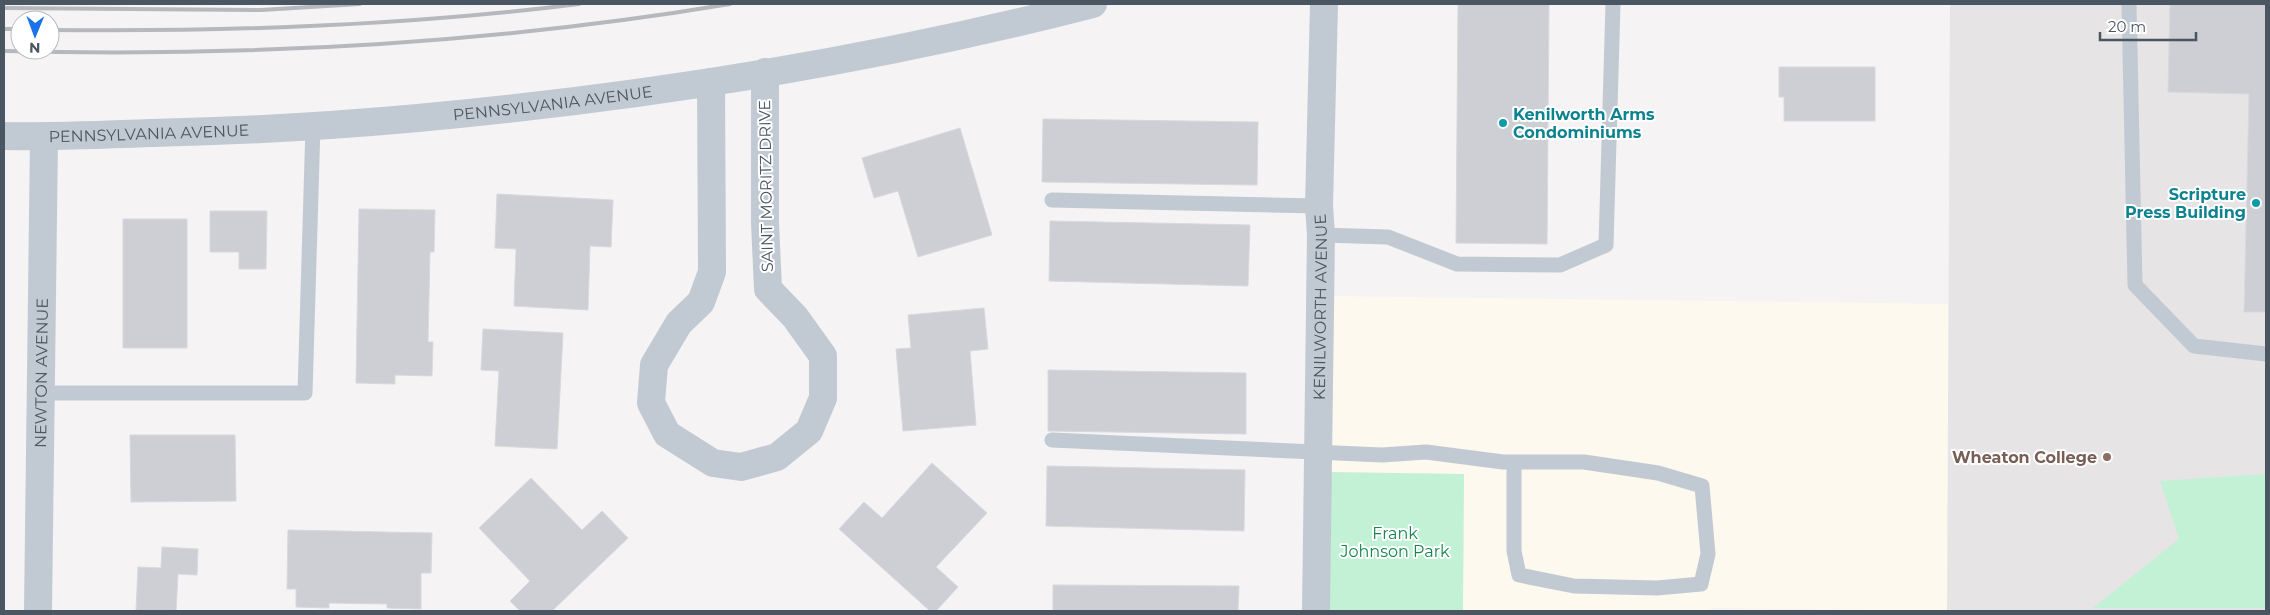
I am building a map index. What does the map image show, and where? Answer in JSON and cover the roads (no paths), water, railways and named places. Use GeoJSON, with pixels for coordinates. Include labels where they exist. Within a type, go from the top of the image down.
{"type":"FeatureCollection","features":[{"type":"Feature","properties":{"kind":"street","name":"PENNSYLVANIA AVENUE"},"geometry":{"type":"LineString","coordinates":[[4,136],[44,137],[313,126],[528,108],[711,82],[953,37],[1093,4]]}},
{"type":"Feature","properties":{"kind":"street","name":"KENILWORTH AVENUE"},"geometry":{"type":"LineString","coordinates":[[1316,611],[1321,236],[1319,206],[1324,4]]}},
{"type":"Feature","properties":{"kind":"street","name":"SAINT MORITZ DRIVE"},"geometry":{"type":"LineString","coordinates":[[711,82],[712,272],[701,302],[679,323],[654,365],[651,403],[667,434],[713,463],[741,467],[777,457],[808,431],[824,398],[823,356],[795,317],[768,289],[765,223],[765,72]]}},
{"type":"Feature","properties":{"kind":"street","name":"NEWTON AVENUE"},"geometry":{"type":"LineString","coordinates":[[38,611],[44,137]]}},
{"type":"Feature","properties":{"kind":"lane"},"geometry":{"type":"LineString","coordinates":[[1321,236],[1388,237],[1457,264],[1560,265],[1606,245],[1613,4]]}},
{"type":"Feature","properties":{"kind":"lane"},"geometry":{"type":"LineString","coordinates":[[2129,4],[2135,285],[2194,346],[2266,354]]}},
{"type":"Feature","properties":{"kind":"lane"},"geometry":{"type":"LineString","coordinates":[[41,393],[305,393],[313,126]]}},
{"type":"Feature","properties":{"kind":"lane"},"geometry":{"type":"LineString","coordinates":[[1052,200],[1319,206]]}},
{"type":"Feature","properties":{"kind":"lane"},"geometry":{"type":"LineString","coordinates":[[1052,440],[1382,455],[1426,452],[1514,462],[1584,462],[1658,473],[1702,486],[1708,554],[1701,584],[1657,588],[1574,586],[1519,575],[1514,551],[1514,462]]}},
{"type":"Feature","properties":{"kind":"railway"},"geometry":{"type":"LineString","coordinates":[[4,8],[261,10],[360,4]]}},
{"type":"Feature","properties":{"kind":"railway"},"geometry":{"type":"LineString","coordinates":[[60,30],[183,30],[315,26],[447,18],[579,4]]}},
{"type":"Feature","properties":{"kind":"railway"},"geometry":{"type":"LineString","coordinates":[[4,51],[186,52],[368,45],[549,29],[640,18],[730,4]]}},
{"type":"Feature","properties":{"kind":"railway"},"geometry":{"type":"LineString","coordinates":[[4,29],[10,29]]}},
{"type":"Feature","properties":{"kind":"place","name":"Kenilworth Arms Condominiums"},"geometry":{"type":"Point","coordinates":[1503,123]}},
{"type":"Feature","properties":{"kind":"place","name":"Scripture Press Building"},"geometry":{"type":"Point","coordinates":[2256,203]}},
{"type":"Feature","properties":{"kind":"place","name":"Wheaton College"},"geometry":{"type":"Point","coordinates":[2107,457]}},
{"type":"Feature","properties":{"kind":"park label","name":"Frank Johnson Park"},"geometry":{"type":"Point","coordinates":[1395,542]}}]}
